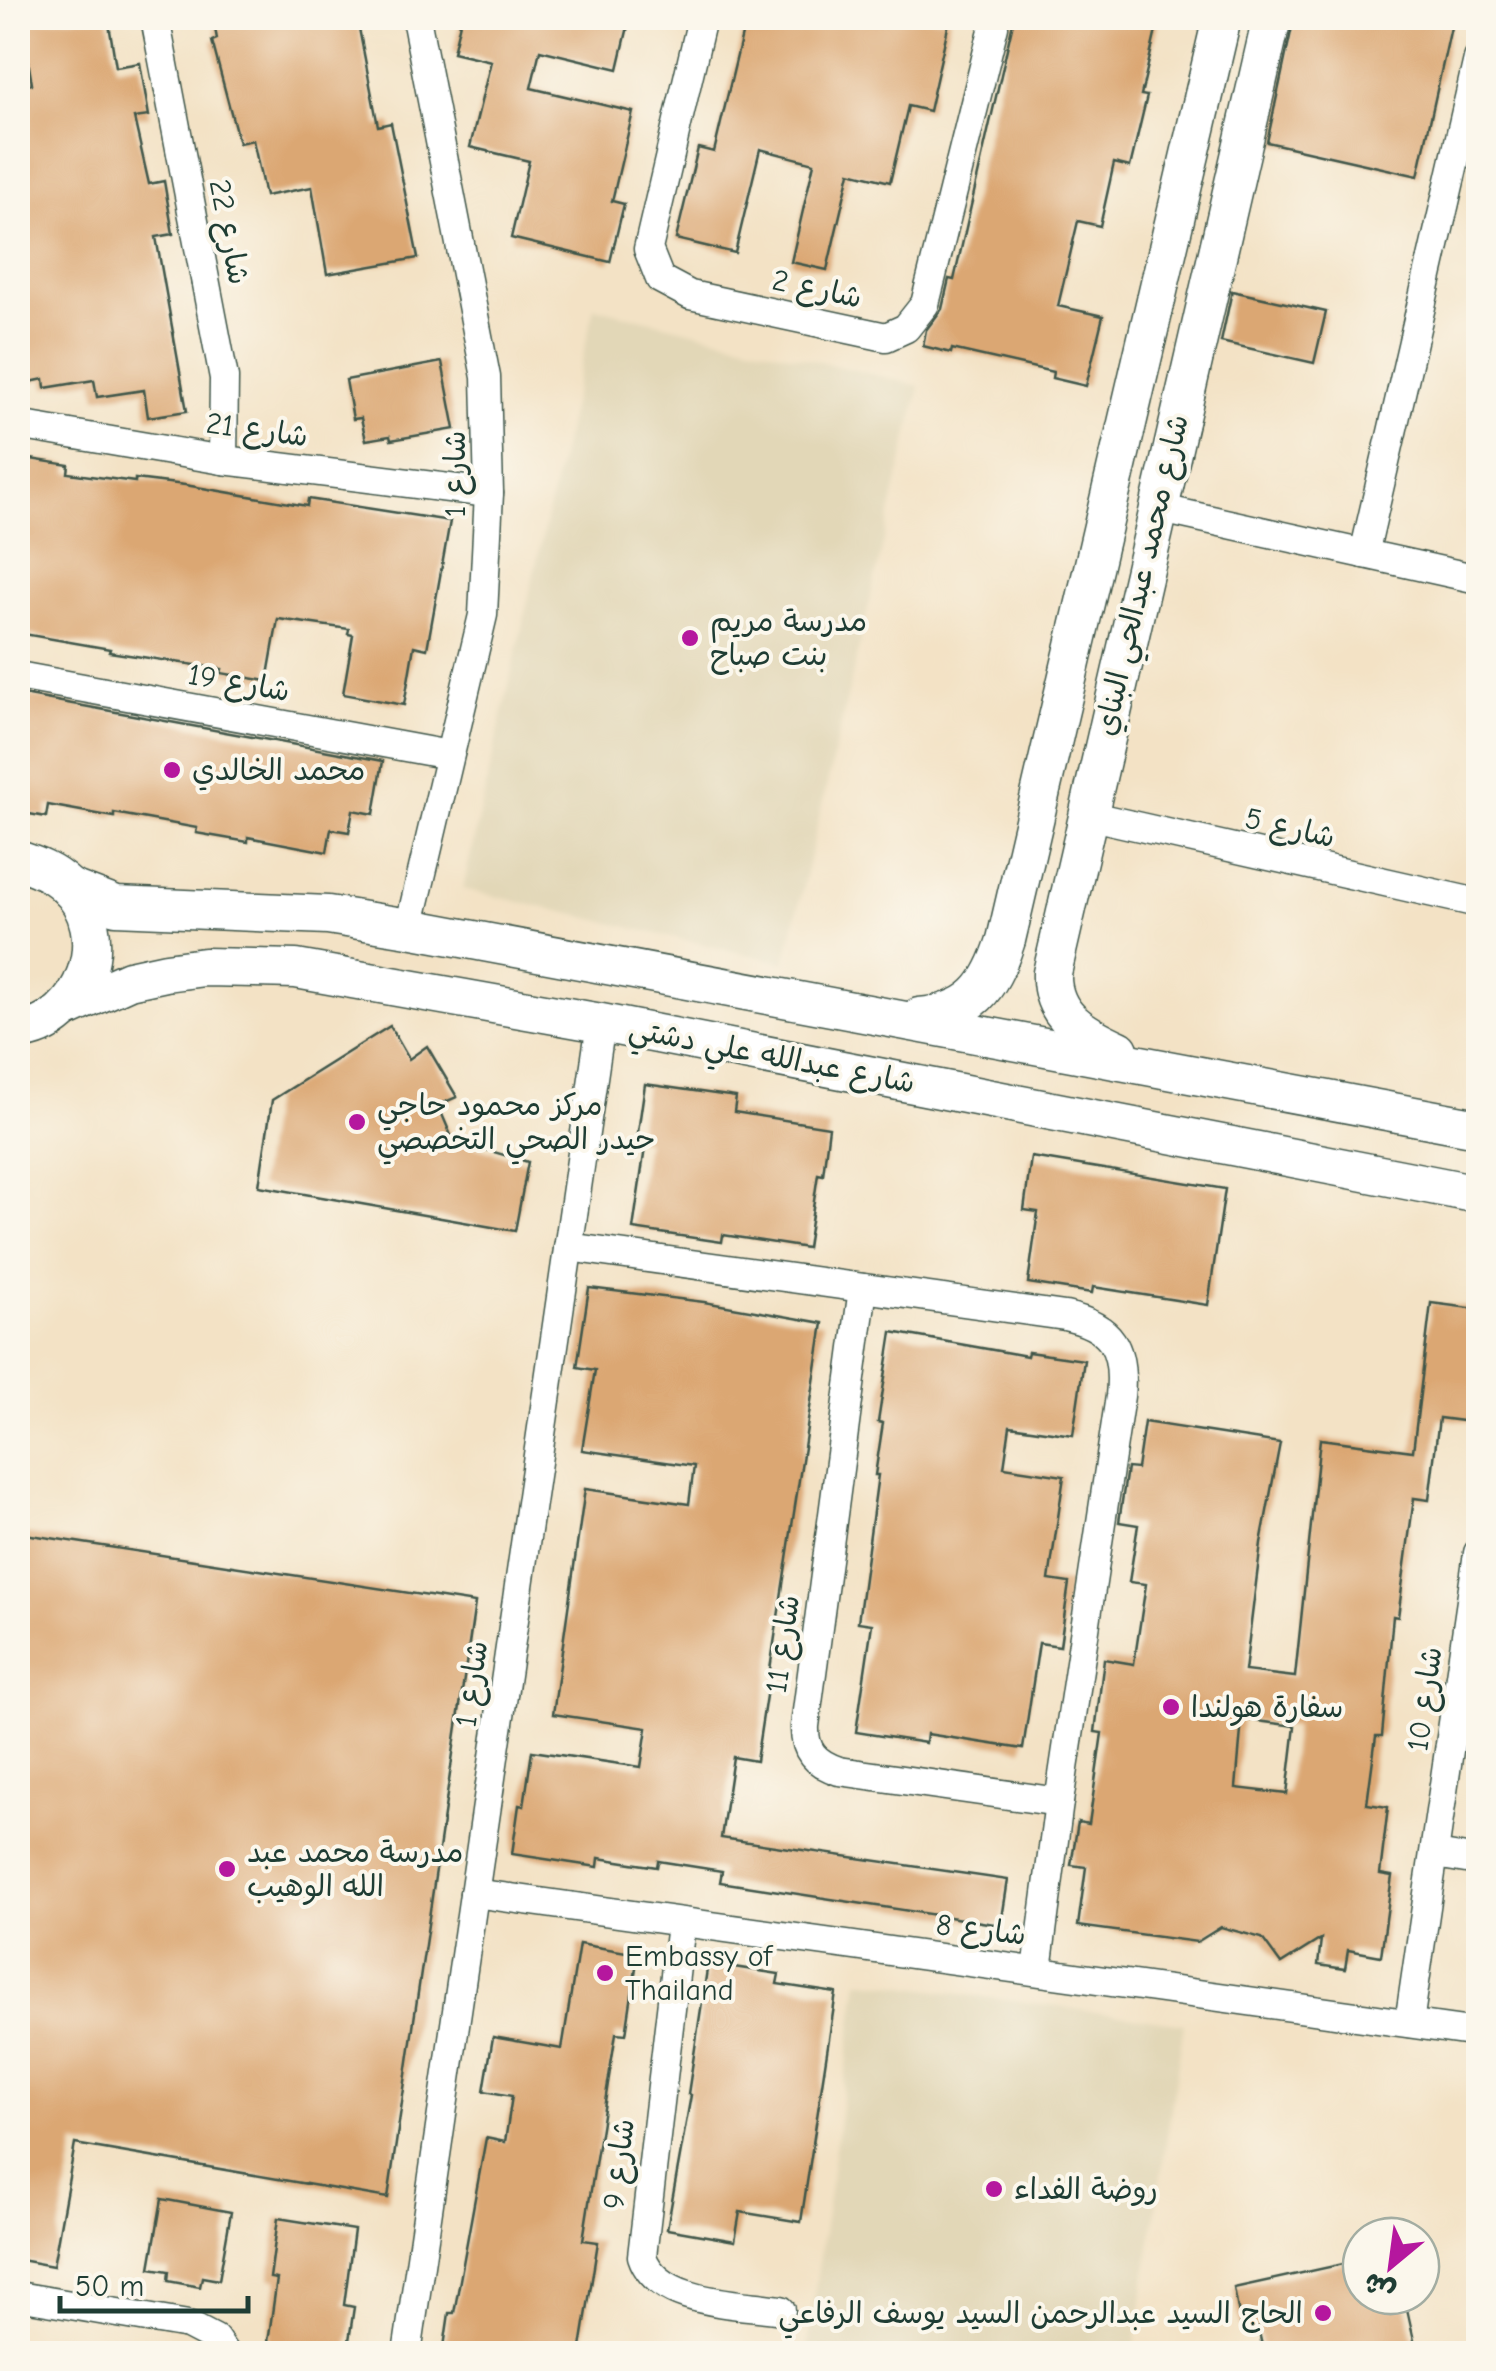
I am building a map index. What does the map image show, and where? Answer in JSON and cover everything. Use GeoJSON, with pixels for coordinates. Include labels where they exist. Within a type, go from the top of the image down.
{"type":"FeatureCollection","features":[{"type":"Feature","properties":{"kind":"main road","name":"شارع محمد عبدالحي البناي"},"geometry":{"type":"LineString","coordinates":[[887,1016],[922,1017],[953,1012],[975,998],[996,969],[1006,940],[1222,18]]}},
{"type":"Feature","properties":{"kind":"main road"},"geometry":{"type":"LineString","coordinates":[[1258,18],[1258,78]]}},
{"type":"Feature","properties":{"kind":"main road","name":"شارع محمد عبدالحي البناي"},"geometry":{"type":"LineString","coordinates":[[1168,1069],[1110,1046],[1066,1018],[1052,994],[1052,972],[1272,18]]}},
{"type":"Feature","properties":{"kind":"main road"},"geometry":{"type":"LineString","coordinates":[[1060,936],[1048,946],[1040,944],[1028,936],[1026,923],[1078,690],[1082,614]]}},
{"type":"Feature","properties":{"kind":"main road","name":"شارع عبدالله علي دشتي"},"geometry":{"type":"LineString","coordinates":[[18,860],[43,868],[70,888],[116,906],[328,915],[409,928],[1478,1128]]}},
{"type":"Feature","properties":{"kind":"main road"},"geometry":{"type":"LineString","coordinates":[[67,1008],[85,980],[92,948],[87,916],[70,888]]}},
{"type":"Feature","properties":{"kind":"main road","name":"شارع عبدالله علي دشتي"},"geometry":{"type":"LineString","coordinates":[[21,1033],[129,980],[204,967],[296,970],[600,1023],[1478,1194]]}},
{"type":"Feature","properties":{"kind":"main road"},"geometry":{"type":"LineString","coordinates":[[1386,1175],[1428,1166],[1478,1170]]}},
{"type":"Feature","properties":{"kind":"street","name":"شارع 22"},"geometry":{"type":"LineString","coordinates":[[155,18],[224,378],[223,460]]}},
{"type":"Feature","properties":{"kind":"street","name":"شارع 1"},"geometry":{"type":"LineString","coordinates":[[409,928],[482,615],[490,493],[486,377],[416,18]]}},
{"type":"Feature","properties":{"kind":"street","name":"شارع 2"},"geometry":{"type":"LineString","coordinates":[[702,18],[648,249],[660,279],[690,295],[886,337],[906,328],[925,304],[994,26],[991,18]]}},
{"type":"Feature","properties":{"kind":"street"},"geometry":{"type":"LineString","coordinates":[[1364,554],[1478,58]]}},
{"type":"Feature","properties":{"kind":"street","name":"شارع 21"},"geometry":{"type":"LineString","coordinates":[[18,425],[223,460],[490,493]]}},
{"type":"Feature","properties":{"kind":"street"},"geometry":{"type":"LineString","coordinates":[[1157,508],[1478,579]]}},
{"type":"Feature","properties":{"kind":"street","name":"شارع 19"},"geometry":{"type":"LineString","coordinates":[[18,676],[449,755]]}},
{"type":"Feature","properties":{"kind":"street","name":"شارع 5"},"geometry":{"type":"LineString","coordinates":[[1087,816],[1478,903]]}},
{"type":"Feature","properties":{"kind":"street","name":"شارع 1"},"geometry":{"type":"LineString","coordinates":[[407,2354],[600,1023]]}},
{"type":"Feature","properties":{"kind":"street"},"geometry":{"type":"LineString","coordinates":[[568,1247],[1087,1321],[1108,1334],[1118,1354],[1121,1388],[1037,1970]]}},
{"type":"Feature","properties":{"kind":"street","name":"شارع 11"},"geometry":{"type":"LineString","coordinates":[[863,1288],[805,1726],[806,1746],[820,1762],[838,1771],[1059,1802]]}},
{"type":"Feature","properties":{"kind":"street","name":"شارع 10"},"geometry":{"type":"LineString","coordinates":[[1409,2023],[1478,1553]]}},
{"type":"Feature","properties":{"kind":"street"},"geometry":{"type":"LineString","coordinates":[[1436,1854],[1478,1861]]}},
{"type":"Feature","properties":{"kind":"street","name":"شارع 8"},"geometry":{"type":"LineString","coordinates":[[474,1893],[1478,2033]]}},
{"type":"Feature","properties":{"kind":"street","name":"شارع 9"},"geometry":{"type":"LineString","coordinates":[[680,1924],[642,2256],[651,2274],[673,2290],[781,2310]]}},
{"type":"Feature","properties":{"kind":"street"},"geometry":{"type":"LineString","coordinates":[[18,2296],[188,2325],[215,2339],[225,2354]]}},
{"type":"Feature","properties":{"kind":"shaded area","name":"مدرسة مريم بنت صباح"},"geometry":{"type":"Polygon","coordinates":[[[594,307],[920,386],[785,963],[463,889],[594,307]]]}},
{"type":"Feature","properties":{"kind":"shaded area","name":"روضة الفداء"},"geometry":{"type":"Polygon","coordinates":[[[859,1980],[1184,2024],[1134,2353],[806,2353],[859,1980]]]}},
{"type":"Feature","properties":{"kind":"building"},"geometry":{"type":"Polygon","coordinates":[[[63,18],[108,18],[116,67],[140,63],[149,116],[134,118],[149,184],[164,181],[173,234],[156,237],[187,411],[148,417],[144,390],[97,397],[94,380],[45,388],[44,379],[30,382],[29,375],[18,377],[18,87],[32,84],[22,24],[63,18]]]}},
{"type":"Feature","properties":{"kind":"building"},"geometry":{"type":"Polygon","coordinates":[[[213,18],[303,18],[303,22],[357,18],[378,126],[391,123],[418,258],[327,274],[312,187],[265,196],[253,140],[239,143],[212,41],[217,39],[213,18]]]}},
{"type":"Feature","properties":{"kind":"building"},"geometry":{"type":"Polygon","coordinates":[[[461,18],[630,18],[618,69],[540,50],[531,88],[633,112],[612,201],[624,204],[610,262],[511,238],[529,161],[470,147],[491,61],[453,52],[461,18]]]}},
{"type":"Feature","properties":{"kind":"building"},"geometry":{"type":"Polygon","coordinates":[[[746,18],[950,18],[929,111],[908,106],[890,182],[850,172],[827,270],[791,262],[814,163],[760,149],[735,253],[676,239],[698,148],[714,152],[746,18]]]}},
{"type":"Feature","properties":{"kind":"building"},"geometry":{"type":"Polygon","coordinates":[[[1014,18],[1137,18],[1158,22],[1141,95],[1147,96],[1130,167],[1114,163],[1100,226],[1078,221],[1058,306],[1103,316],[1086,386],[1052,378],[1053,372],[923,346],[926,330],[942,309],[949,279],[954,280],[1014,18]]]}},
{"type":"Feature","properties":{"kind":"building"},"geometry":{"type":"Polygon","coordinates":[[[1294,18],[1453,18],[1418,176],[1267,142],[1294,18]]]}},
{"type":"Feature","properties":{"kind":"building"},"geometry":{"type":"Polygon","coordinates":[[[1232,291],[1326,312],[1314,363],[1221,342],[1232,291]]]}},
{"type":"Feature","properties":{"kind":"building"},"geometry":{"type":"Polygon","coordinates":[[[442,362],[455,429],[391,440],[390,436],[366,440],[361,418],[353,419],[346,380],[442,362]]]}},
{"type":"Feature","properties":{"kind":"building"},"geometry":{"type":"Polygon","coordinates":[[[18,457],[69,465],[68,473],[185,485],[307,506],[308,499],[450,521],[427,649],[414,646],[404,705],[343,694],[353,635],[348,634],[349,629],[278,619],[267,681],[221,673],[222,669],[18,633],[18,457]]]}},
{"type":"Feature","properties":{"kind":"building"},"geometry":{"type":"Polygon","coordinates":[[[18,694],[383,761],[374,814],[353,810],[349,832],[331,829],[327,852],[248,837],[248,842],[196,833],[197,828],[114,813],[114,817],[48,805],[46,817],[18,812],[18,694]]]}},
{"type":"Feature","properties":{"kind":"building","name":"مركز محمود حاجي حيدر الصحي التخصصي"},"geometry":{"type":"Polygon","coordinates":[[[390,1026],[409,1059],[427,1046],[457,1097],[438,1105],[453,1140],[528,1162],[515,1231],[259,1186],[272,1100],[390,1026]]]}},
{"type":"Feature","properties":{"kind":"building"},"geometry":{"type":"Polygon","coordinates":[[[645,1084],[736,1097],[734,1112],[829,1127],[807,1248],[723,1235],[722,1242],[633,1229],[646,1141],[637,1139],[645,1084]]]}},
{"type":"Feature","properties":{"kind":"building"},"geometry":{"type":"Polygon","coordinates":[[[1031,1157],[1225,1189],[1208,1305],[1093,1287],[1092,1293],[1028,1283],[1038,1212],[1024,1210],[1031,1157]]]}},
{"type":"Feature","properties":{"kind":"building"},"geometry":{"type":"Polygon","coordinates":[[[589,1288],[704,1302],[823,1323],[756,1761],[733,1757],[721,1838],[1008,1880],[1001,1925],[720,1882],[722,1871],[658,1861],[657,1867],[599,1858],[598,1867],[512,1854],[532,1751],[641,1767],[647,1728],[553,1714],[585,1489],[689,1504],[694,1466],[582,1450],[595,1370],[577,1367],[589,1288]]]}},
{"type":"Feature","properties":{"kind":"building"},"geometry":{"type":"Polygon","coordinates":[[[1431,1303],[1478,1309],[1478,1423],[1439,1418],[1429,1500],[1414,1498],[1398,1617],[1393,1616],[1382,1736],[1376,1736],[1367,1804],[1388,1807],[1380,1874],[1392,1876],[1381,1956],[1348,1950],[1345,1969],[1318,1965],[1321,1939],[1281,1964],[1262,1938],[1221,1927],[1197,1942],[1078,1926],[1086,1867],[1071,1865],[1078,1822],[1089,1824],[1102,1733],[1095,1732],[1104,1659],[1134,1664],[1146,1584],[1129,1582],[1138,1525],[1119,1522],[1127,1468],[1137,1469],[1144,1422],[1280,1443],[1261,1543],[1245,1671],[1295,1677],[1320,1439],[1413,1451],[1431,1303]],[[1242,1719],[1236,1788],[1287,1794],[1295,1726],[1242,1719]]]}},
{"type":"Feature","properties":{"kind":"building"},"geometry":{"type":"Polygon","coordinates":[[[892,1332],[1027,1356],[1028,1352],[1084,1360],[1073,1435],[1010,1426],[1004,1467],[1064,1476],[1049,1580],[1069,1583],[1060,1646],[1039,1643],[1023,1749],[927,1734],[926,1743],[856,1732],[872,1624],[858,1622],[878,1475],[883,1423],[878,1422],[892,1332]]]}},
{"type":"Feature","properties":{"kind":"building","name":"مدرسة محمد عبد الله الوهيب"},"geometry":{"type":"Polygon","coordinates":[[[18,1533],[475,1603],[388,2198],[75,2144],[53,2266],[20,2260],[18,1533]]]}},
{"type":"Feature","properties":{"kind":"building"},"geometry":{"type":"Polygon","coordinates":[[[579,1944],[638,1954],[626,2034],[616,2033],[583,2240],[598,2242],[580,2354],[443,2354],[486,2138],[505,2142],[512,2096],[484,2091],[493,2037],[562,2049],[579,1944]]]}},
{"type":"Feature","properties":{"kind":"building"},"geometry":{"type":"Polygon","coordinates":[[[708,1963],[779,1974],[777,1984],[836,1993],[801,2222],[740,2212],[735,2241],[667,2229],[691,2095],[688,2094],[708,1963]]]}},
{"type":"Feature","properties":{"kind":"building"},"geometry":{"type":"Polygon","coordinates":[[[162,2199],[231,2212],[219,2280],[202,2277],[200,2287],[168,2281],[169,2271],[150,2268],[162,2199]]]}},
{"type":"Feature","properties":{"kind":"building"},"geometry":{"type":"Polygon","coordinates":[[[278,2218],[354,2230],[344,2305],[354,2307],[347,2354],[268,2342],[277,2279],[270,2278],[278,2218]]]}},
{"type":"Feature","properties":{"kind":"building","name":"الحاج السيد عبدالرحمن السيد يوسف الرفاعي"},"geometry":{"type":"Polygon","coordinates":[[[1341,2264],[1341,2316],[1408,2316],[1417,2354],[1264,2354],[1258,2328],[1242,2332],[1234,2288],[1341,2264]]]}},
{"type":"Feature","properties":{"kind":"place","name":"مدرسة مريم بنت صباح"},"geometry":{"type":"Point","coordinates":[690,638]}},
{"type":"Feature","properties":{"kind":"place","name":"محمد الخالدي"},"geometry":{"type":"Point","coordinates":[172,770]}},
{"type":"Feature","properties":{"kind":"place","name":"مركز محمود حاجي حيدر الصحي التخصصي"},"geometry":{"type":"Point","coordinates":[357,1122]}},
{"type":"Feature","properties":{"kind":"place","name":"سفارة هولندا"},"geometry":{"type":"Point","coordinates":[1171,1707]}},
{"type":"Feature","properties":{"kind":"place","name":"مدرسة محمد عبد الله الوهيب"},"geometry":{"type":"Point","coordinates":[227,1869]}},
{"type":"Feature","properties":{"kind":"place","name":"Embassy of Thailand"},"geometry":{"type":"Point","coordinates":[605,1973]}},
{"type":"Feature","properties":{"kind":"place","name":"روضة الفداء"},"geometry":{"type":"Point","coordinates":[994,2189]}},
{"type":"Feature","properties":{"kind":"place","name":"الحاج السيد عبدالرحمن السيد يوسف الرفاعي"},"geometry":{"type":"Point","coordinates":[1323,2313]}}]}
